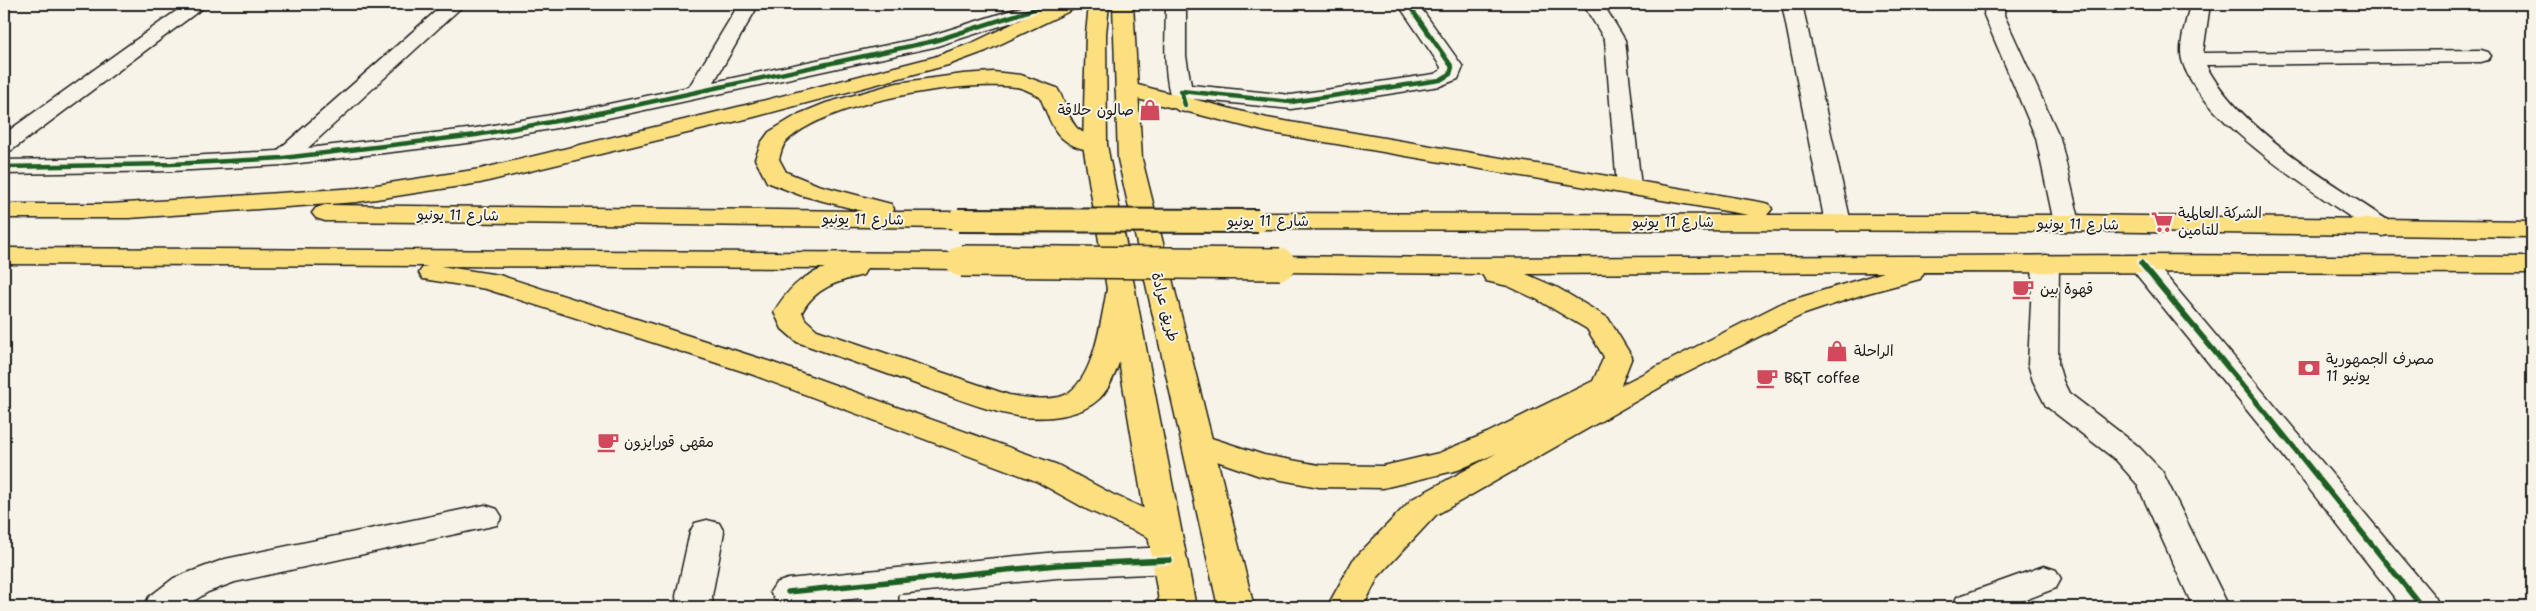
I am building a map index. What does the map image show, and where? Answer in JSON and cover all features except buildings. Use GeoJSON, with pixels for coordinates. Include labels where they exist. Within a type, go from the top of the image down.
{"type":"FeatureCollection","features":[{"type":"Feature","properties":{"kind":"main road"},"geometry":{"type":"LineString","coordinates":[[110,211],[357,195],[498,172],[746,112],[941,61],[980,47],[1069,4]]}},
{"type":"Feature","properties":{"kind":"main road"},"geometry":{"type":"LineString","coordinates":[[1099,4],[1096,34],[1095,145],[1178,607]]}},
{"type":"Feature","properties":{"kind":"main road","name":"طريق عرادة"},"geometry":{"type":"LineString","coordinates":[[1123,4],[1130,159],[1199,444],[1236,607]]}},
{"type":"Feature","properties":{"kind":"main road"},"geometry":{"type":"LineString","coordinates":[[917,220],[809,190],[776,177],[767,159],[774,140],[799,122],[834,106],[912,87],[953,82],[996,80],[1016,81],[1049,93],[1059,110],[1062,121],[1072,136],[1095,145]]}},
{"type":"Feature","properties":{"kind":"main road"},"geometry":{"type":"LineString","coordinates":[[1126,89],[1183,98],[1267,125],[1838,223]]}},
{"type":"Feature","properties":{"kind":"main road","name":"شارع 11 يونيو"},"geometry":{"type":"LineString","coordinates":[[4,210],[917,220],[2067,224],[2532,229]]}},
{"type":"Feature","properties":{"kind":"main road"},"geometry":{"type":"LineString","coordinates":[[4,256],[326,259],[961,260],[1449,266],[2141,262],[2532,265]]}},
{"type":"Feature","properties":{"kind":"main road"},"geometry":{"type":"LineString","coordinates":[[326,259],[490,281],[761,368],[1047,473],[1100,502],[1166,545]]}},
{"type":"Feature","properties":{"kind":"main road"},"geometry":{"type":"LineString","coordinates":[[906,260],[820,278],[795,299],[788,312],[792,323],[807,336],[1004,404],[1046,409],[1066,404],[1089,392],[1101,369],[1121,289]]}},
{"type":"Feature","properties":{"kind":"main road"},"geometry":{"type":"LineString","coordinates":[[1345,607],[1364,569],[1424,507],[1670,370],[1792,309],[1854,288],[1951,263]]}},
{"type":"Feature","properties":{"kind":"main road"},"geometry":{"type":"LineString","coordinates":[[1199,444],[1260,465],[1318,476],[1383,477],[1447,462],[1498,440],[1605,387],[1618,357],[1598,324],[1548,294],[1516,279],[1449,266]]}},
{"type":"Feature","properties":{"kind":"street"},"geometry":{"type":"LineString","coordinates":[[4,145],[198,4]]}},
{"type":"Feature","properties":{"kind":"street"},"geometry":{"type":"LineString","coordinates":[[284,158],[455,4]]}},
{"type":"Feature","properties":{"kind":"street"},"geometry":{"type":"LineString","coordinates":[[698,92],[749,4]]}},
{"type":"Feature","properties":{"kind":"street"},"geometry":{"type":"LineString","coordinates":[[4,167],[172,164],[284,158],[522,128],[934,41],[1050,4]]}},
{"type":"Feature","properties":{"kind":"street"},"geometry":{"type":"LineString","coordinates":[[1176,4],[1176,56],[1183,98],[1291,102],[1440,80],[1450,74],[1452,67],[1408,4]]}},
{"type":"Feature","properties":{"kind":"street"},"geometry":{"type":"LineString","coordinates":[[1593,4],[1615,40],[1629,187]]}},
{"type":"Feature","properties":{"kind":"street"},"geometry":{"type":"LineString","coordinates":[[1792,4],[1838,223]]}},
{"type":"Feature","properties":{"kind":"street"},"geometry":{"type":"LineString","coordinates":[[1995,4],[1994,15],[2038,111],[2048,138],[2067,224]]}},
{"type":"Feature","properties":{"kind":"street"},"geometry":{"type":"LineString","coordinates":[[2200,4],[2192,59],[2199,76],[2220,103],[2256,136],[2383,228]]}},
{"type":"Feature","properties":{"kind":"street"},"geometry":{"type":"LineString","coordinates":[[2192,59],[2481,56]]}},
{"type":"Feature","properties":{"kind":"street"},"geometry":{"type":"LineString","coordinates":[[2141,262],[2422,607]]}},
{"type":"Feature","properties":{"kind":"street"},"geometry":{"type":"LineString","coordinates":[[2046,263],[2043,364],[2048,381],[2057,400],[2128,453],[2151,479],[2211,607]]}},
{"type":"Feature","properties":{"kind":"street"},"geometry":{"type":"LineString","coordinates":[[162,607],[172,597],[196,580],[234,569],[485,517]]}},
{"type":"Feature","properties":{"kind":"street"},"geometry":{"type":"LineString","coordinates":[[695,607],[694,596],[707,532]]}},
{"type":"Feature","properties":{"kind":"street"},"geometry":{"type":"LineString","coordinates":[[788,592],[880,595],[1166,545]]}},
{"type":"Feature","properties":{"kind":"street"},"geometry":{"type":"LineString","coordinates":[[1970,607],[2044,580]]}},
{"type":"Feature","properties":{"kind":"cycle path"},"geometry":{"type":"LineString","coordinates":[[4,167],[172,164],[283,158],[476,135],[585,116],[934,41],[1050,4]]}},
{"type":"Feature","properties":{"kind":"cycle path"},"geometry":{"type":"LineString","coordinates":[[1185,105],[1181,91],[1291,102],[1440,80],[1450,74],[1452,67],[1408,4]]}},
{"type":"Feature","properties":{"kind":"cycle path"},"geometry":{"type":"LineString","coordinates":[[2141,263],[2274,423],[2422,607]]}},
{"type":"Feature","properties":{"kind":"cycle path"},"geometry":{"type":"LineString","coordinates":[[788,592],[1057,565],[1170,560]]}},
{"type":"Feature","properties":{"kind":"place","name":"صالون حلاقة"},"geometry":{"type":"Point","coordinates":[1150,110]}},
{"type":"Feature","properties":{"kind":"place","name":"الشركة العالمية للتامين"},"geometry":{"type":"Point","coordinates":[2162,222]}},
{"type":"Feature","properties":{"kind":"place","name":"قهوة بين"},"geometry":{"type":"Point","coordinates":[2023,289]}},
{"type":"Feature","properties":{"kind":"place","name":"الراحلة"},"geometry":{"type":"Point","coordinates":[1837,351]}},
{"type":"Feature","properties":{"kind":"place","name":"مصرف الجمهورية 11 يونيو"},"geometry":{"type":"Point","coordinates":[2309,368]}},
{"type":"Feature","properties":{"kind":"place","name":"B&T coffee"},"geometry":{"type":"Point","coordinates":[1767,378]}},
{"type":"Feature","properties":{"kind":"place","name":"مقهى قورايزون"},"geometry":{"type":"Point","coordinates":[608,442]}}]}
